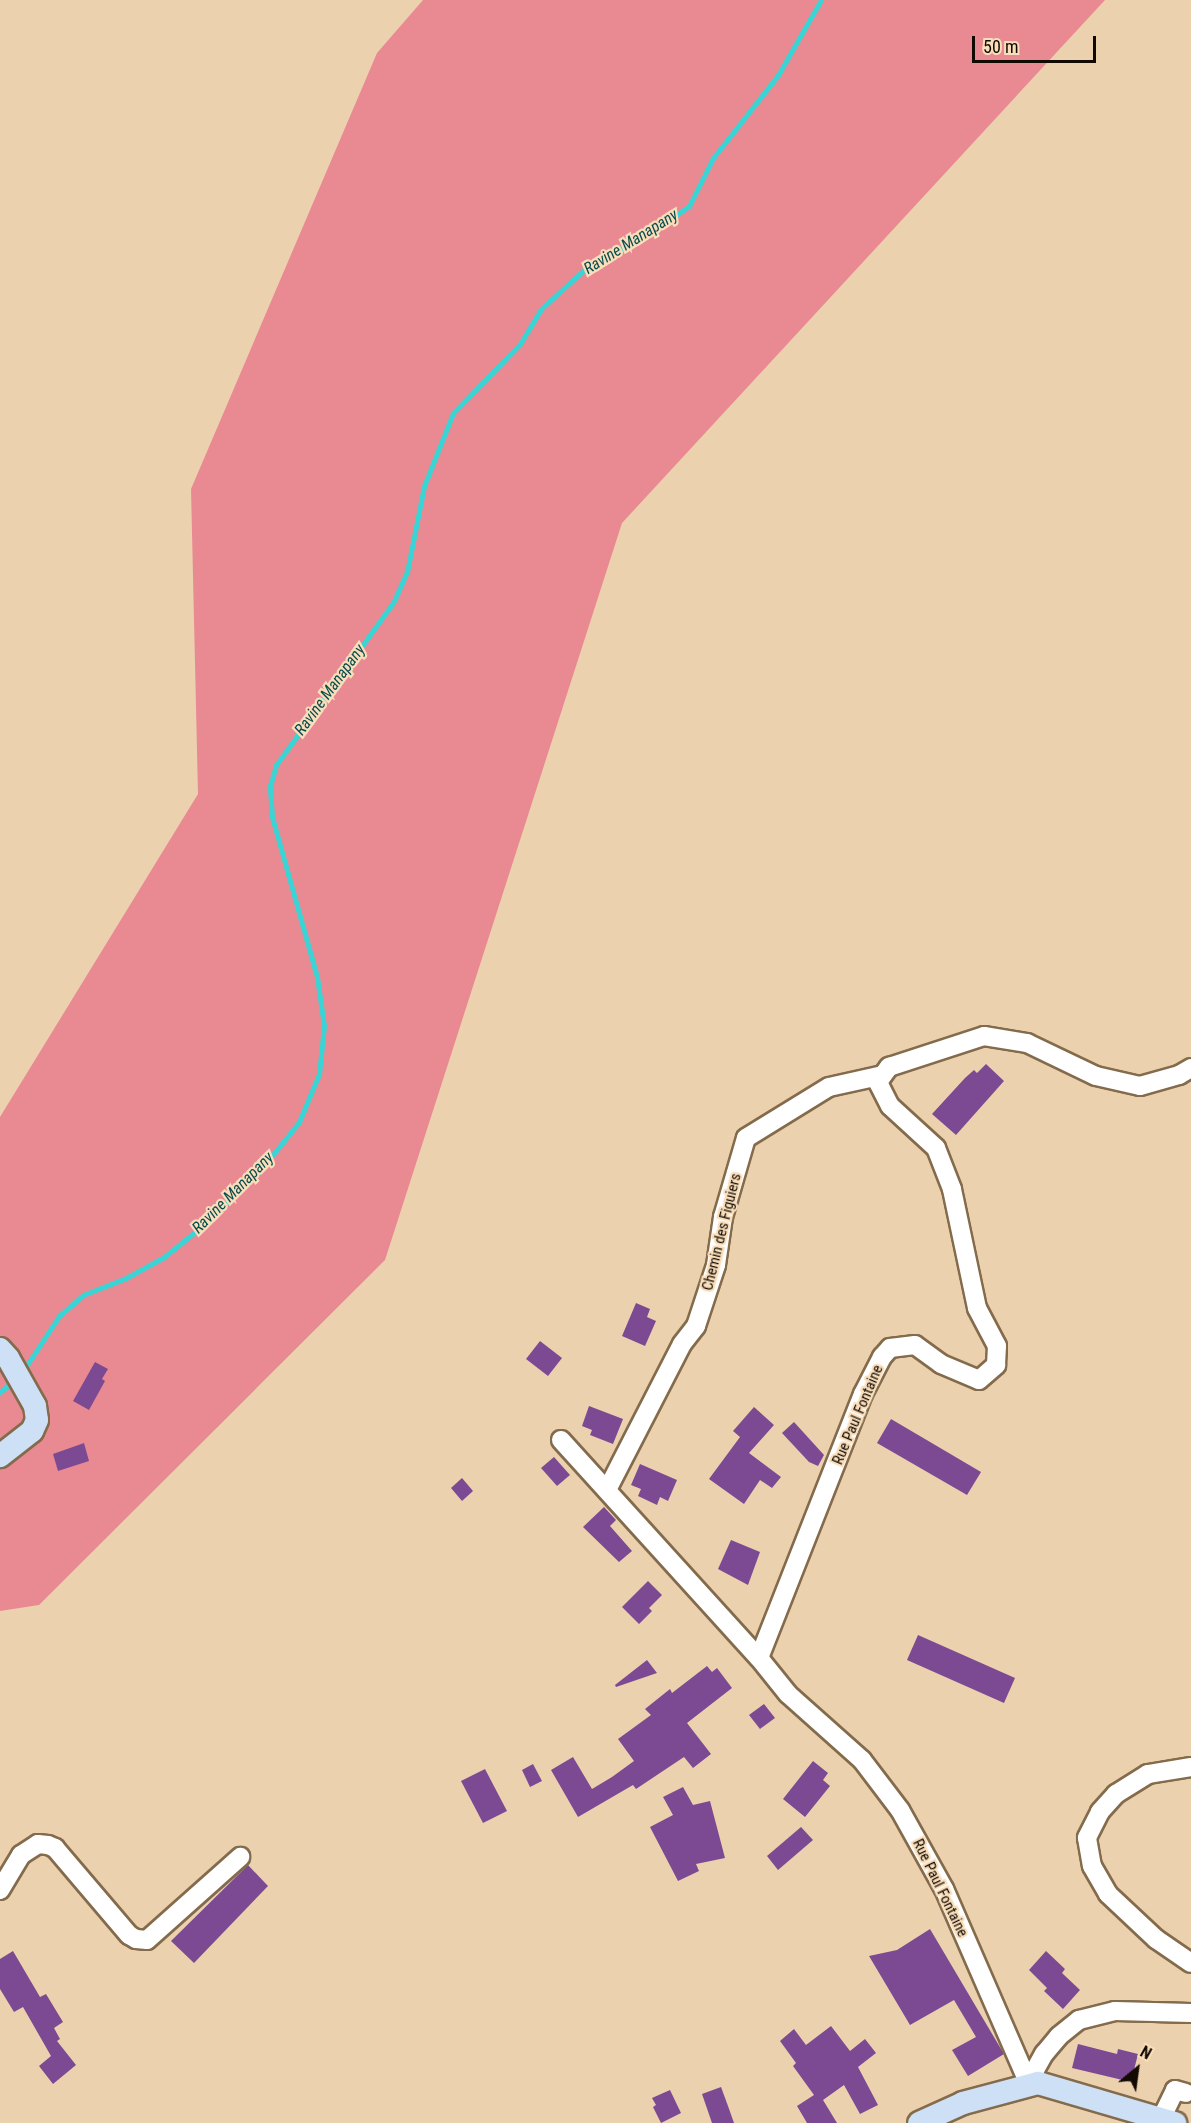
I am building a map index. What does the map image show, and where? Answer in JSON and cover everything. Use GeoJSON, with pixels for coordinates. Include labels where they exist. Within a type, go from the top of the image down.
{"type":"FeatureCollection","features":[{"type":"Feature","properties":{"kind":"main road"},"geometry":{"type":"LineString","coordinates":[[0,1456],[32,1431],[37,1420],[35,1406],[4,1354]]}},
{"type":"Feature","properties":{"kind":"main road"},"geometry":{"type":"LineString","coordinates":[[919,2123],[963,2103],[1034,2081],[1168,2121]]}},
{"type":"Feature","properties":{"kind":"street"},"geometry":{"type":"LineString","coordinates":[[883,1075],[889,1067],[984,1036],[1027,1043],[1096,1076],[1140,1086],[1179,1075],[1191,1068]]}},
{"type":"Feature","properties":{"kind":"street","name":"Chemin des Figuiers"},"geometry":{"type":"LineString","coordinates":[[607,1490],[682,1344],[696,1326],[716,1265],[723,1217],[746,1138],[829,1087],[883,1075]]}},
{"type":"Feature","properties":{"kind":"street","name":"Rue Paul Fontaine"},"geometry":{"type":"LineString","coordinates":[[883,1075],[878,1082],[890,1106],[936,1148],[952,1189],[977,1308],[997,1346],[996,1365],[979,1380],[941,1364],[915,1345],[890,1348],[882,1357],[863,1394],[759,1658],[788,1694],[862,1761],[900,1809],[944,1889],[1025,2074],[1034,2081]]}},
{"type":"Feature","properties":{"kind":"street"},"geometry":{"type":"LineString","coordinates":[[561,1440],[759,1658]]}},
{"type":"Feature","properties":{"kind":"street"},"geometry":{"type":"LineString","coordinates":[[1191,1767],[1148,1774],[1116,1794],[1100,1812],[1087,1838],[1092,1866],[1108,1894],[1156,1939],[1191,1963]]}},
{"type":"Feature","properties":{"kind":"street"},"geometry":{"type":"LineString","coordinates":[[0,1890],[21,1856],[38,1844],[48,1845],[55,1848],[129,1935],[136,1939],[147,1940],[240,1857]]}},
{"type":"Feature","properties":{"kind":"street"},"geometry":{"type":"LineString","coordinates":[[1034,2081],[1044,2054],[1079,2020],[1115,2011],[1191,2013]]}},
{"type":"Feature","properties":{"kind":"street"},"geometry":{"type":"LineString","coordinates":[[1168,2121],[1176,2090],[1186,2093]]}},
{"type":"Feature","properties":{"kind":"shaded area"},"geometry":{"type":"Polygon","coordinates":[[[423,0],[1105,0],[622,523],[385,1260],[39,1605],[0,1611],[0,1117],[198,794],[191,489],[377,53],[423,0]]]}},
{"type":"Feature","properties":{"kind":"building"},"geometry":{"type":"Polygon","coordinates":[[[986,1064],[1004,1081],[956,1135],[932,1114],[965,1078],[974,1070],[977,1073],[986,1064]]]}},
{"type":"Feature","properties":{"kind":"building"},"geometry":{"type":"Polygon","coordinates":[[[636,1303],[650,1309],[647,1317],[656,1321],[645,1346],[622,1336],[636,1303]]]}},
{"type":"Feature","properties":{"kind":"building"},"geometry":{"type":"Polygon","coordinates":[[[540,1341],[562,1358],[548,1376],[526,1359],[540,1341]]]}},
{"type":"Feature","properties":{"kind":"building"},"geometry":{"type":"Polygon","coordinates":[[[95,1362],[108,1369],[102,1379],[105,1381],[89,1410],[73,1401],[95,1362]]]}},
{"type":"Feature","properties":{"kind":"building"},"geometry":{"type":"Polygon","coordinates":[[[589,1406],[623,1419],[613,1444],[590,1435],[592,1430],[582,1426],[589,1406]]]}},
{"type":"Feature","properties":{"kind":"building"},"geometry":{"type":"Polygon","coordinates":[[[754,1407],[774,1425],[749,1453],[781,1477],[772,1488],[760,1480],[744,1504],[709,1479],[740,1437],[733,1431],[754,1407]]]}},
{"type":"Feature","properties":{"kind":"building"},"geometry":{"type":"Polygon","coordinates":[[[891,1419],[981,1472],[967,1495],[877,1443],[891,1419]]]}},
{"type":"Feature","properties":{"kind":"building"},"geometry":{"type":"Polygon","coordinates":[[[794,1422],[824,1455],[818,1466],[809,1462],[782,1433],[794,1422]]]}},
{"type":"Feature","properties":{"kind":"building"},"geometry":{"type":"Polygon","coordinates":[[[84,1443],[89,1461],[58,1471],[53,1454],[84,1443]]]}},
{"type":"Feature","properties":{"kind":"building"},"geometry":{"type":"Polygon","coordinates":[[[554,1457],[570,1475],[557,1486],[541,1468],[554,1457]]]}},
{"type":"Feature","properties":{"kind":"building"},"geometry":{"type":"Polygon","coordinates":[[[640,1464],[677,1480],[668,1501],[660,1497],[657,1505],[638,1496],[641,1489],[631,1485],[640,1464]]]}},
{"type":"Feature","properties":{"kind":"building"},"geometry":{"type":"Polygon","coordinates":[[[462,1478],[473,1491],[462,1501],[451,1488],[462,1478]]]}},
{"type":"Feature","properties":{"kind":"building"},"geometry":{"type":"Polygon","coordinates":[[[604,1507],[616,1520],[610,1526],[632,1551],[619,1562],[583,1527],[604,1507]]]}},
{"type":"Feature","properties":{"kind":"building"},"geometry":{"type":"Polygon","coordinates":[[[731,1540],[760,1552],[748,1585],[718,1569],[731,1540]]]}},
{"type":"Feature","properties":{"kind":"building"},"geometry":{"type":"Polygon","coordinates":[[[648,1581],[662,1595],[649,1608],[652,1611],[639,1624],[622,1607],[648,1581]]]}},
{"type":"Feature","properties":{"kind":"building"},"geometry":{"type":"Polygon","coordinates":[[[918,1635],[1015,1678],[1004,1703],[907,1660],[918,1635]]]}},
{"type":"Feature","properties":{"kind":"building"},"geometry":{"type":"Polygon","coordinates":[[[647,1660],[657,1673],[616,1687],[615,1685],[647,1660]]]}},
{"type":"Feature","properties":{"kind":"building"},"geometry":{"type":"Polygon","coordinates":[[[707,1666],[712,1672],[717,1668],[732,1688],[687,1723],[711,1754],[693,1768],[684,1757],[636,1789],[633,1785],[578,1817],[551,1770],[573,1757],[592,1789],[612,1777],[634,1761],[618,1739],[651,1715],[645,1709],[670,1689],[672,1693],[707,1666]]]}},
{"type":"Feature","properties":{"kind":"building"},"geometry":{"type":"Polygon","coordinates":[[[764,1704],[775,1718],[760,1729],[749,1715],[764,1704]]]}},
{"type":"Feature","properties":{"kind":"building"},"geometry":{"type":"Polygon","coordinates":[[[813,1761],[828,1773],[823,1780],[830,1786],[805,1817],[783,1799],[813,1761]]]}},
{"type":"Feature","properties":{"kind":"building"},"geometry":{"type":"Polygon","coordinates":[[[533,1764],[542,1781],[530,1787],[522,1770],[533,1764]]]}},
{"type":"Feature","properties":{"kind":"building"},"geometry":{"type":"Polygon","coordinates":[[[485,1769],[507,1811],[483,1823],[461,1781],[485,1769]]]}},
{"type":"Feature","properties":{"kind":"building"},"geometry":{"type":"Polygon","coordinates":[[[683,1787],[693,1805],[710,1801],[725,1858],[696,1864],[699,1871],[678,1881],[650,1827],[673,1815],[663,1797],[683,1787]]]}},
{"type":"Feature","properties":{"kind":"building"},"geometry":{"type":"Polygon","coordinates":[[[801,1827],[813,1840],[778,1870],[767,1856],[801,1827]]]}},
{"type":"Feature","properties":{"kind":"building"},"geometry":{"type":"Polygon","coordinates":[[[248,1865],[268,1886],[194,1963],[171,1941],[248,1865]]]}},
{"type":"Feature","properties":{"kind":"building"},"geometry":{"type":"Polygon","coordinates":[[[930,1929],[1004,2054],[968,2076],[952,2050],[976,2037],[954,2000],[910,2025],[869,1956],[897,1950],[930,1929]]]}},
{"type":"Feature","properties":{"kind":"building"},"geometry":{"type":"Polygon","coordinates":[[[13,1951],[40,1997],[46,1994],[63,2022],[54,2028],[60,2039],[57,2041],[76,2065],[53,2084],[39,2066],[51,2056],[23,2007],[14,2012],[0,1989],[0,1959],[13,1951]]]}},
{"type":"Feature","properties":{"kind":"building"},"geometry":{"type":"Polygon","coordinates":[[[1046,1951],[1065,1969],[1062,1973],[1080,1990],[1063,2009],[1044,1991],[1047,1988],[1029,1970],[1046,1951]]]}},
{"type":"Feature","properties":{"kind":"building"},"geometry":{"type":"Polygon","coordinates":[[[831,2026],[850,2051],[865,2039],[876,2053],[858,2067],[878,2105],[860,2114],[844,2085],[823,2100],[837,2123],[807,2123],[797,2106],[814,2095],[793,2066],[796,2063],[780,2041],[794,2029],[806,2045],[831,2026]]]}},
{"type":"Feature","properties":{"kind":"building"},"geometry":{"type":"Polygon","coordinates":[[[1078,2044],[1117,2054],[1118,2049],[1138,2054],[1131,2082],[1072,2068],[1078,2044]]]}},
{"type":"Feature","properties":{"kind":"building"},"geometry":{"type":"Polygon","coordinates":[[[721,2087],[734,2123],[712,2123],[702,2094],[721,2087]]]}},
{"type":"Feature","properties":{"kind":"building"},"geometry":{"type":"Polygon","coordinates":[[[670,2090],[681,2113],[661,2123],[653,2107],[656,2105],[652,2098],[670,2090]]]}},
{"type":"Feature","properties":{"kind":"waterway","name":"Ravine Manapany"},"geometry":{"type":"LineString","coordinates":[[23,1371],[59,1316],[83,1295],[126,1278],[164,1257],[206,1223],[258,1173],[299,1122],[319,1074],[324,1026],[317,977],[272,817],[270,786],[276,765],[393,603],[407,572],[424,486],[453,413],[520,344],[541,309],[586,268],[662,225],[689,206],[713,158],[778,75],[821,0]]}},
{"type":"Feature","properties":{"kind":"waterway","name":"Ravine Manapany"},"geometry":{"type":"LineString","coordinates":[[0,1392],[15,1380]]}}]}
